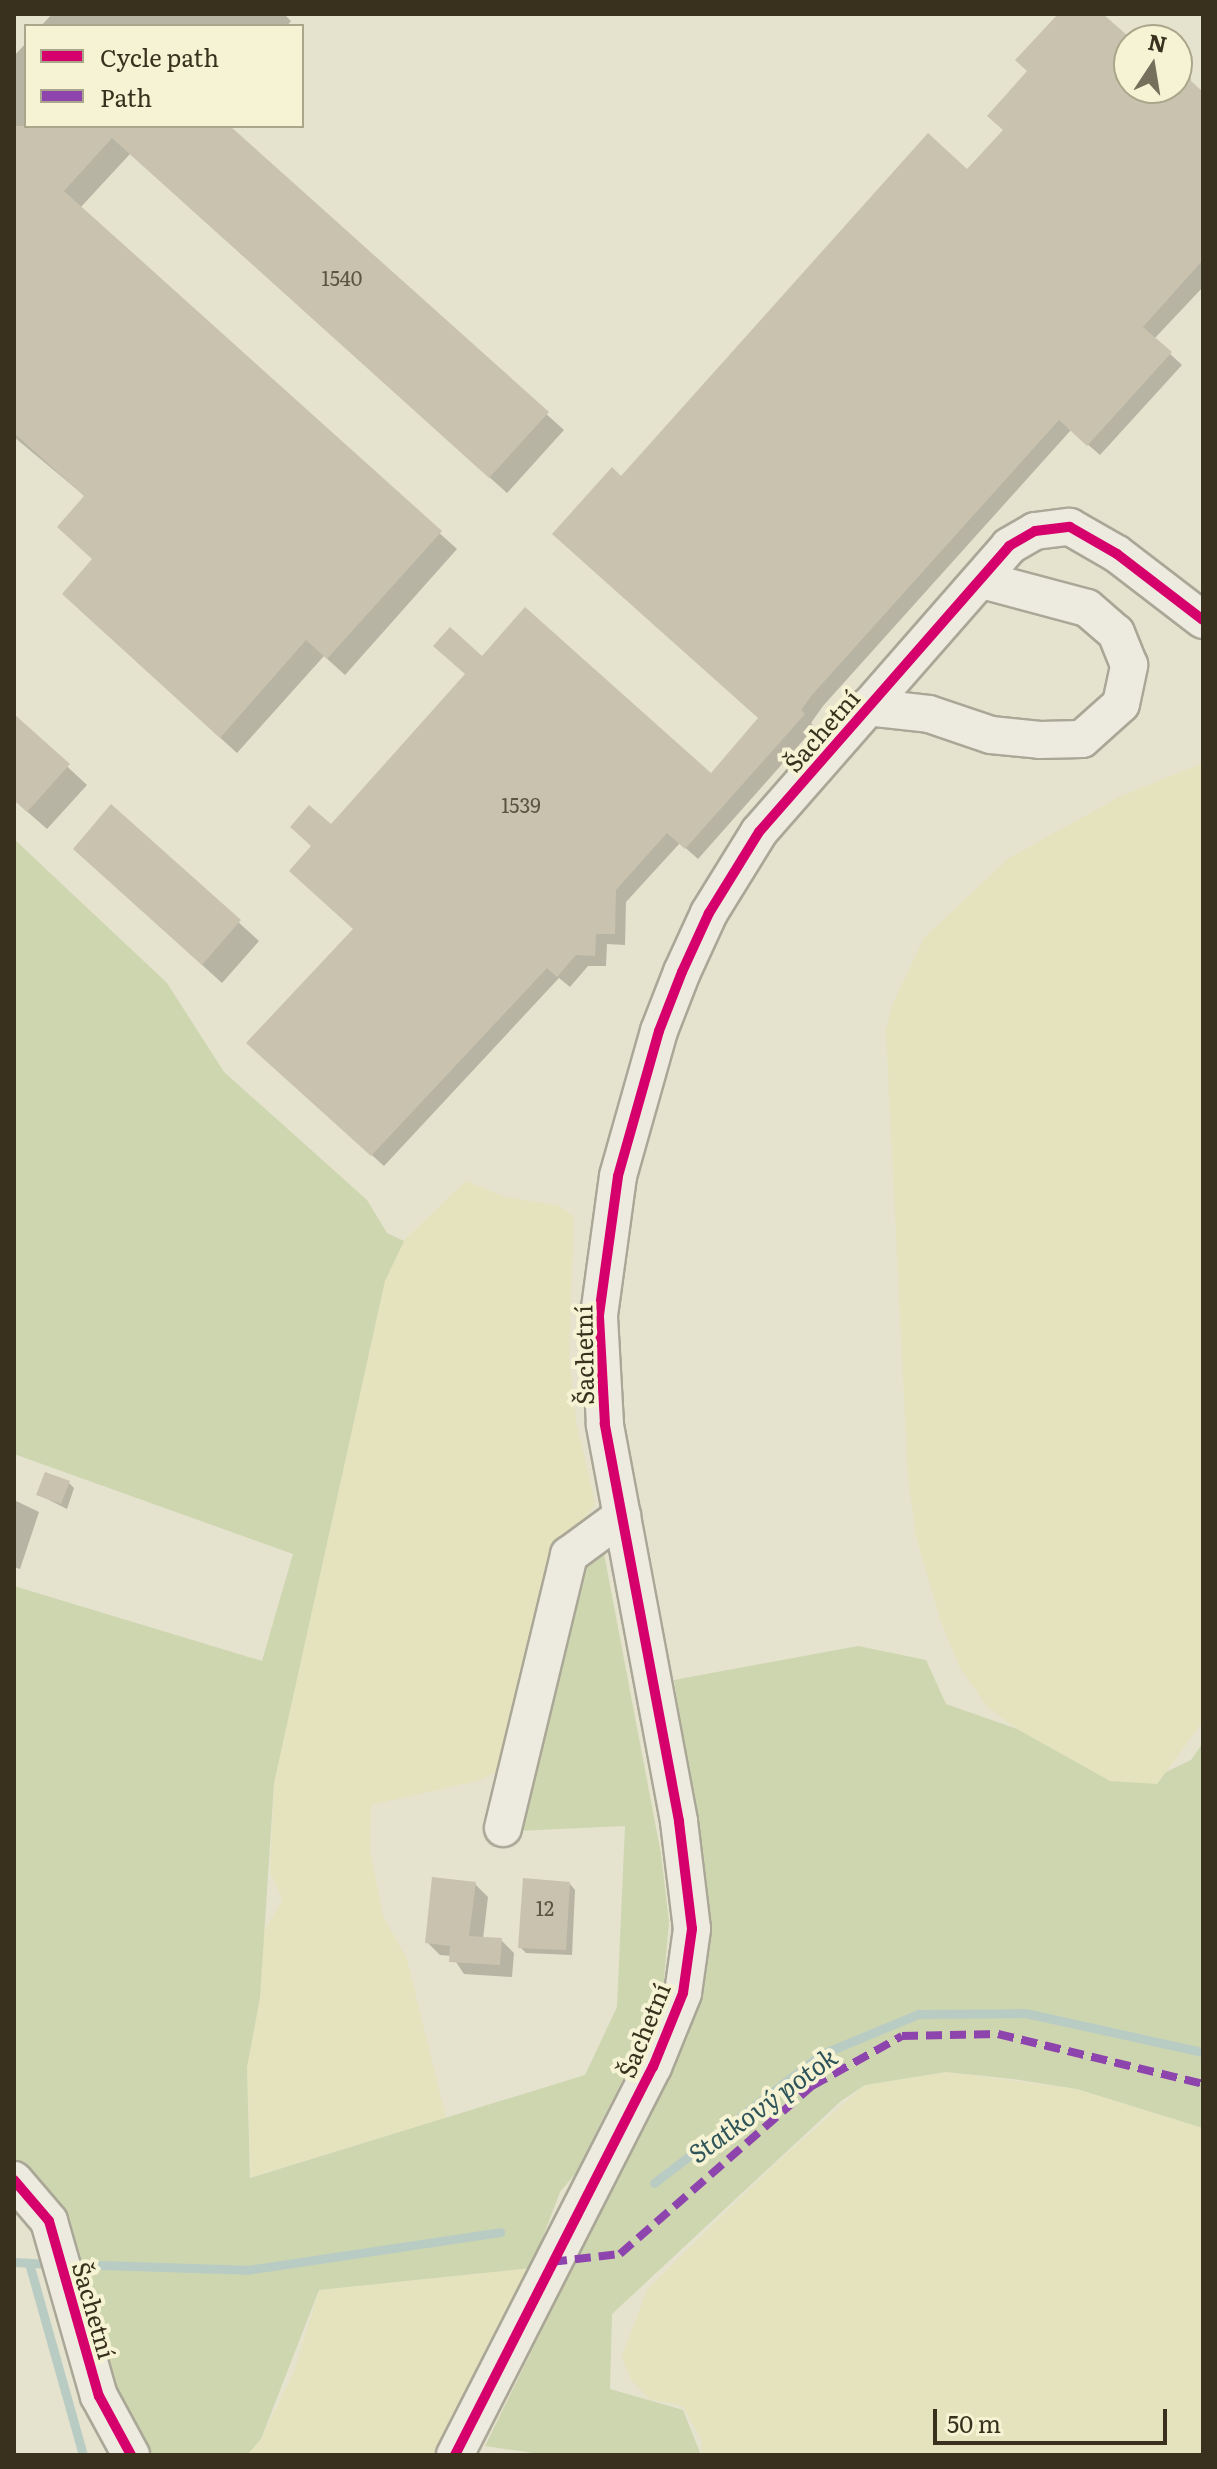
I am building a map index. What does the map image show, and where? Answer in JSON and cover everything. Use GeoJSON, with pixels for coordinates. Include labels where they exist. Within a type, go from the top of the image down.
{"type":"FeatureCollection","features":[{"type":"Feature","properties":{"kind":"street","name":"Šachetní"},"geometry":{"type":"LineString","coordinates":[[455,2455],[653,2067],[683,1993],[692,1929],[681,1837],[605,1424],[599,1315],[618,1176],[659,1031],[709,913],[759,832],[1009,546],[1035,531],[1070,527],[1117,554],[1203,620]]}},
{"type":"Feature","properties":{"kind":"street"},"geometry":{"type":"LineString","coordinates":[[867,707],[929,714],[991,735],[1040,740],[1082,739],[1121,704],[1129,665],[1116,633],[1087,608],[982,580]]}},
{"type":"Feature","properties":{"kind":"street"},"geometry":{"type":"LineString","coordinates":[[503,1828],[569,1555],[622,1516]]}},
{"type":"Feature","properties":{"kind":"street","name":"Šachetní"},"geometry":{"type":"LineString","coordinates":[[14,2180],[49,2221],[99,2396],[131,2455]]}},
{"type":"Feature","properties":{"kind":"green space"},"geometry":{"type":"Polygon","coordinates":[[[1203,763],[1203,1721],[1157,1784],[1140,1785],[1110,1781],[1027,1737],[987,1706],[960,1668],[941,1622],[916,1536],[908,1478],[886,1031],[892,1005],[924,938],[1009,858],[1121,796],[1203,763]]]}},
{"type":"Feature","properties":{"kind":"green space"},"geometry":{"type":"Polygon","coordinates":[[[14,839],[167,983],[224,1072],[367,1200],[387,1233],[404,1241],[385,1281],[274,1783],[260,1998],[247,2067],[250,2178],[585,2075],[617,2007],[625,1826],[516,1831],[566,1584],[602,1543],[661,1854],[669,1922],[662,2002],[575,2174],[560,2192],[531,2268],[319,2290],[261,2439],[247,2455],[151,2455],[108,2391],[14,2167],[14,1586],[262,1661],[293,1554],[14,1454],[14,839]]]}},
{"type":"Feature","properties":{"kind":"green space"},"geometry":{"type":"Polygon","coordinates":[[[466,1181],[505,1197],[560,1206],[574,1217],[569,1354],[576,1421],[595,1504],[546,1572],[507,1755],[498,1770],[481,1780],[371,1805],[370,1851],[383,1916],[407,1959],[446,2118],[251,2177],[247,2067],[260,1998],[263,1932],[283,1900],[270,1872],[274,1782],[385,1281],[396,1248],[466,1181]]]}},
{"type":"Feature","properties":{"kind":"green space"},"geometry":{"type":"Polygon","coordinates":[[[858,1646],[926,1660],[946,1704],[1017,1729],[1110,1781],[1157,1784],[1166,1772],[1191,1760],[1203,1743],[1203,2128],[1077,2089],[1013,2079],[946,2072],[865,2085],[841,2101],[612,2314],[610,2389],[683,2410],[701,2455],[547,2455],[485,2446],[670,2068],[696,1818],[674,1680],[858,1646]]]}},
{"type":"Feature","properties":{"kind":"green space"},"geometry":{"type":"Polygon","coordinates":[[[947,2072],[1077,2089],[1203,2128],[1203,2455],[701,2455],[702,2441],[683,2406],[649,2399],[630,2378],[622,2356],[647,2290],[774,2165],[865,2085],[947,2072]]]}},
{"type":"Feature","properties":{"kind":"green space"},"geometry":{"type":"Polygon","coordinates":[[[531,2268],[438,2455],[247,2455],[261,2439],[294,2372],[319,2290],[531,2268]]]}},
{"type":"Feature","properties":{"kind":"building"},"geometry":{"type":"Polygon","coordinates":[[[1058,14],[1103,14],[1114,24],[1113,104],[1193,104],[1193,83],[1203,92],[1203,260],[1143,327],[1172,352],[1087,446],[1059,420],[812,695],[801,710],[805,714],[685,849],[667,833],[616,890],[615,934],[596,934],[595,956],[576,955],[557,977],[547,968],[371,1156],[246,1043],[353,929],[289,871],[311,846],[290,827],[309,805],[331,824],[465,674],[433,646],[450,627],[482,656],[525,607],[711,773],[758,718],[552,534],[612,467],[621,476],[928,133],[967,169],[1003,130],[987,116],[1027,71],[1015,60],[1058,14]]]}},
{"type":"Feature","properties":{"kind":"building"},"geometry":{"type":"Polygon","coordinates":[[[14,126],[232,128],[549,412],[489,478],[112,138],[64,191],[442,531],[327,659],[306,640],[220,738],[62,594],[92,559],[57,527],[84,496],[14,433],[14,126]]]}},
{"type":"Feature","properties":{"kind":"building"},"geometry":{"type":"Polygon","coordinates":[[[14,714],[70,764],[27,812],[14,800],[14,714]]]}},
{"type":"Feature","properties":{"kind":"building"},"geometry":{"type":"Polygon","coordinates":[[[111,804],[241,920],[202,965],[73,849],[111,804]]]}},
{"type":"Feature","properties":{"kind":"building"},"geometry":{"type":"Polygon","coordinates":[[[45,1472],[70,1481],[61,1504],[36,1495],[45,1472]]]}},
{"type":"Feature","properties":{"kind":"building"},"geometry":{"type":"Polygon","coordinates":[[[432,1877],[476,1882],[469,1936],[502,1938],[500,1965],[449,1962],[450,1946],[425,1943],[432,1877]]]}},
{"type":"Feature","properties":{"kind":"building"},"geometry":{"type":"Polygon","coordinates":[[[523,1878],[570,1882],[566,1950],[518,1948],[523,1878]]]}},
{"type":"Feature","properties":{"kind":"waterway","name":"Statkový potok"},"geometry":{"type":"LineString","coordinates":[[654,2183],[822,2054],[918,2014],[1025,2013],[1203,2052]]}},
{"type":"Feature","properties":{"kind":"waterway","name":"Statkový potok"},"geometry":{"type":"LineString","coordinates":[[70,2264],[247,2270],[500,2232]]}},
{"type":"Feature","properties":{"kind":"waterway","name":"Statkový potok"},"geometry":{"type":"LineString","coordinates":[[14,2262],[51,2264]]}},
{"type":"Feature","properties":{"kind":"waterway"},"geometry":{"type":"LineString","coordinates":[[29,2263],[83,2455]]}},
{"type":"Feature","properties":{"kind":"marked path"},"geometry":{"type":"LineString","coordinates":[[551,2262],[620,2254],[812,2086],[902,2036],[998,2034],[1203,2084]]}},
{"type":"Feature","properties":{"kind":"cycle path"},"geometry":{"type":"LineString","coordinates":[[455,2455],[653,2067],[683,1993],[692,1929],[679,1821],[605,1424],[599,1315],[618,1176],[659,1031],[682,972],[709,913],[759,832],[1009,546],[1035,531],[1070,527],[1117,554],[1203,620]]}},
{"type":"Feature","properties":{"kind":"cycle path"},"geometry":{"type":"LineString","coordinates":[[14,2180],[49,2221],[99,2396],[131,2455]]}}]}
